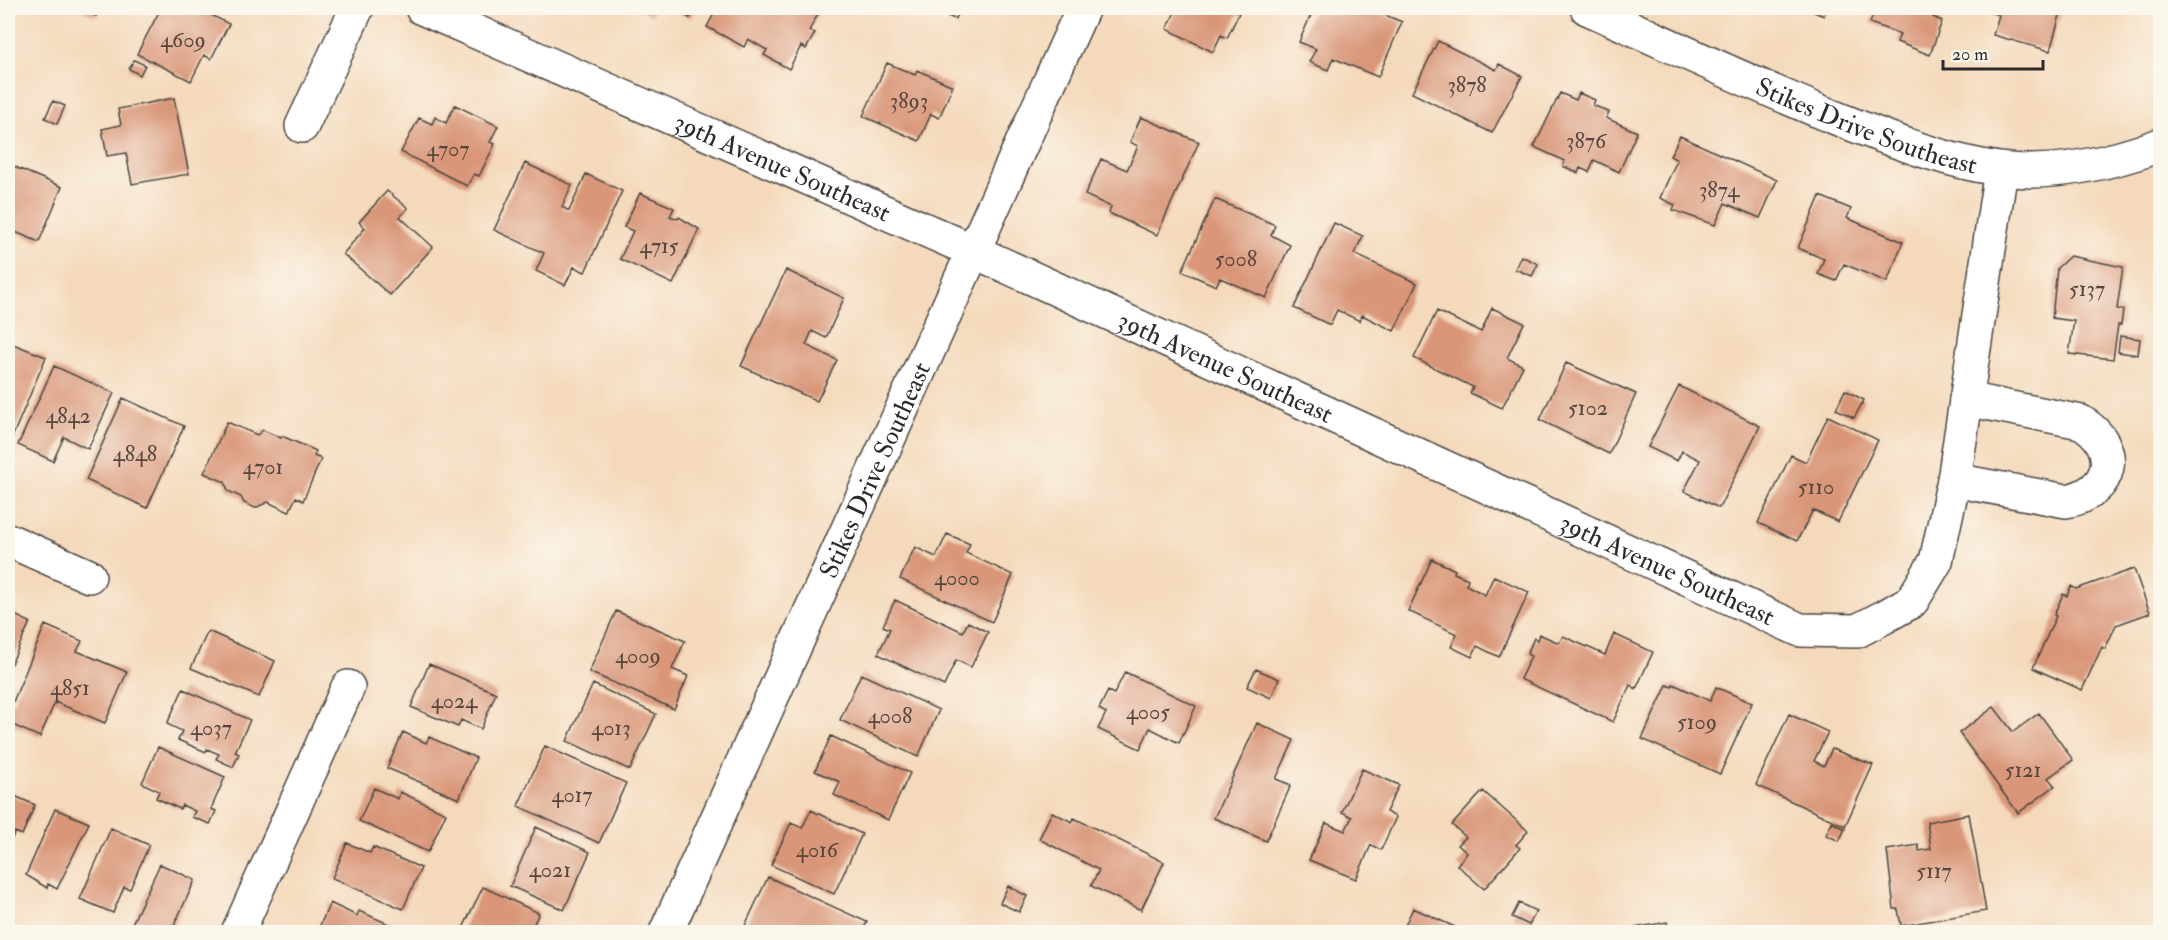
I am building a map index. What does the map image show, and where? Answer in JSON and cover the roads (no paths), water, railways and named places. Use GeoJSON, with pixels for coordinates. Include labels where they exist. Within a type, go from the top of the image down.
{"type":"FeatureCollection","features":[{"type":"Feature","properties":{"kind":"street"},"geometry":{"type":"LineString","coordinates":[[302,126],[357,8]]}},
{"type":"Feature","properties":{"kind":"street","name":"39th Avenue Southeast"},"geometry":{"type":"LineString","coordinates":[[422,8],[971,250],[1800,630],[1857,631],[1912,601],[1936,561],[1954,480],[2001,170]]}},
{"type":"Feature","properties":{"kind":"street","name":"Stikes Drive Southeast"},"geometry":{"type":"LineString","coordinates":[[666,933],[971,250],[1083,8]]}},
{"type":"Feature","properties":{"kind":"street","name":"Stikes Drive Southeast"},"geometry":{"type":"LineString","coordinates":[[1587,8],[1792,100],[1903,145],[2001,170],[2046,170],[2119,160],[2160,145]]}},
{"type":"Feature","properties":{"kind":"street"},"geometry":{"type":"LineString","coordinates":[[1954,480],[2066,501],[2080,499],[2093,491],[2102,481],[2107,467],[2107,453],[2102,440],[2093,429],[2081,422],[1966,399]]}},
{"type":"Feature","properties":{"kind":"street"},"geometry":{"type":"LineString","coordinates":[[8,540],[89,576]]}},
{"type":"Feature","properties":{"kind":"street"},"geometry":{"type":"LineString","coordinates":[[238,933],[348,687]]}}]}
